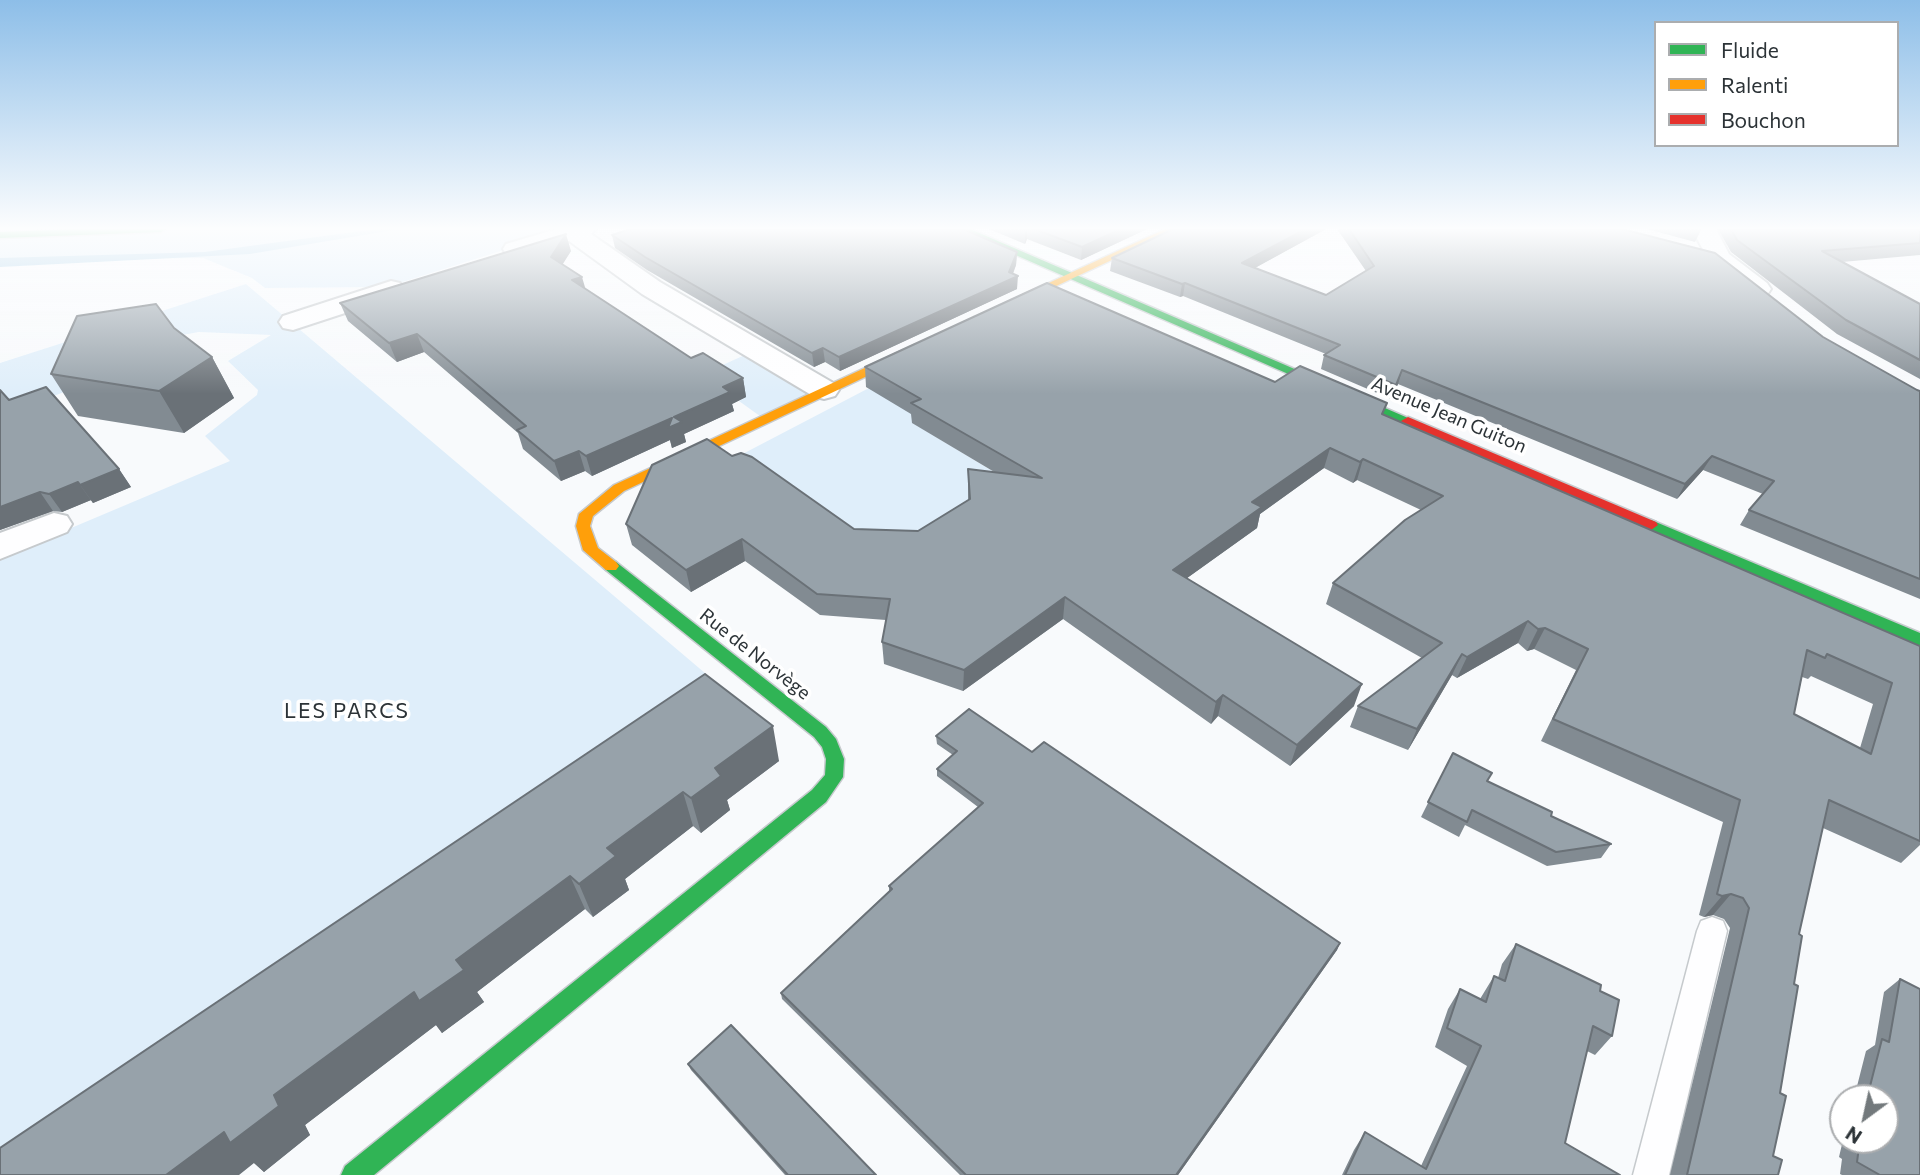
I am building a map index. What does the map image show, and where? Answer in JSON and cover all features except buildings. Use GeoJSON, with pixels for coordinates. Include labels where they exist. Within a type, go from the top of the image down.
{"type":"FeatureCollection","features":[{"type":"Feature","properties":{"kind":"street"},"geometry":{"type":"LineString","coordinates":[[293,322],[407,284]]}},
{"type":"Feature","properties":{"kind":"street"},"geometry":{"type":"LineString","coordinates":[[646,284],[824,390]]}},
{"type":"Feature","properties":{"kind":"street"},"geometry":{"type":"LineString","coordinates":[[988,314],[1054,284]]}},
{"type":"Feature","properties":{"kind":"street","name":"Avenue Jean Guiton"},"geometry":{"type":"LineString","coordinates":[[1089,284],[1920,640]]}},
{"type":"Feature","properties":{"kind":"street"},"geometry":{"type":"LineString","coordinates":[[1753,284],[1783,308]]}},
{"type":"Feature","properties":{"kind":"street","name":"Rue de Norvège"},"geometry":{"type":"LineString","coordinates":[[354,1175],[818,796],[834,777],[835,759],[830,744],[820,732],[591,550],[583,526],[586,514],[619,488],[926,343]]}},
{"type":"Feature","properties":{"kind":"street"},"geometry":{"type":"LineString","coordinates":[[0,547],[54,524]]}},
{"type":"Feature","properties":{"kind":"lane"},"geometry":{"type":"LineString","coordinates":[[1651,1175],[1712,931]]}},
{"type":"Feature","properties":{"kind":"shaded area"},"geometry":{"type":"Polygon","coordinates":[[[246,284],[712,679],[0,1163],[0,558],[230,461],[205,436],[257,395],[258,390],[228,361],[271,335],[199,332],[104,349],[77,387],[15,411],[0,402],[0,363],[246,284]]]}},
{"type":"Feature","properties":{"kind":"shaded area"},"geometry":{"type":"Polygon","coordinates":[[[260,284],[397,284],[387,287],[265,288],[260,284]]]}},
{"type":"Feature","properties":{"kind":"shaded area"},"geometry":{"type":"Polygon","coordinates":[[[756,350],[824,390],[764,419],[739,401],[745,397],[707,372],[756,350]]]}},
{"type":"Feature","properties":{"kind":"shaded area"},"geometry":{"type":"Polygon","coordinates":[[[869,388],[921,419],[913,423],[994,472],[1001,468],[985,511],[856,550],[710,471],[869,388]]]}},
{"type":"Feature","properties":{"kind":"traffic: fast"},"geometry":{"type":"LineString","coordinates":[[1089,284],[1408,421]]}},
{"type":"Feature","properties":{"kind":"traffic: fast"},"geometry":{"type":"LineString","coordinates":[[1651,525],[1920,640]]}},
{"type":"Feature","properties":{"kind":"traffic: fast"},"geometry":{"type":"LineString","coordinates":[[354,1175],[819,796],[834,777],[835,759],[830,744],[820,732],[611,566]]}},
{"type":"Feature","properties":{"kind":"traffic: slow"},"geometry":{"type":"LineString","coordinates":[[1003,307],[1053,284]]}},
{"type":"Feature","properties":{"kind":"traffic: slow"},"geometry":{"type":"LineString","coordinates":[[611,566],[591,550],[583,526],[586,514],[619,488],[914,349]]}},
{"type":"Feature","properties":{"kind":"traffic: jam"},"geometry":{"type":"LineString","coordinates":[[1408,421],[1651,525]]}},
{"type":"Feature","properties":{"kind":"district","name":"LES PARCS"},"geometry":{"type":"Point","coordinates":[347,711]}}]}
